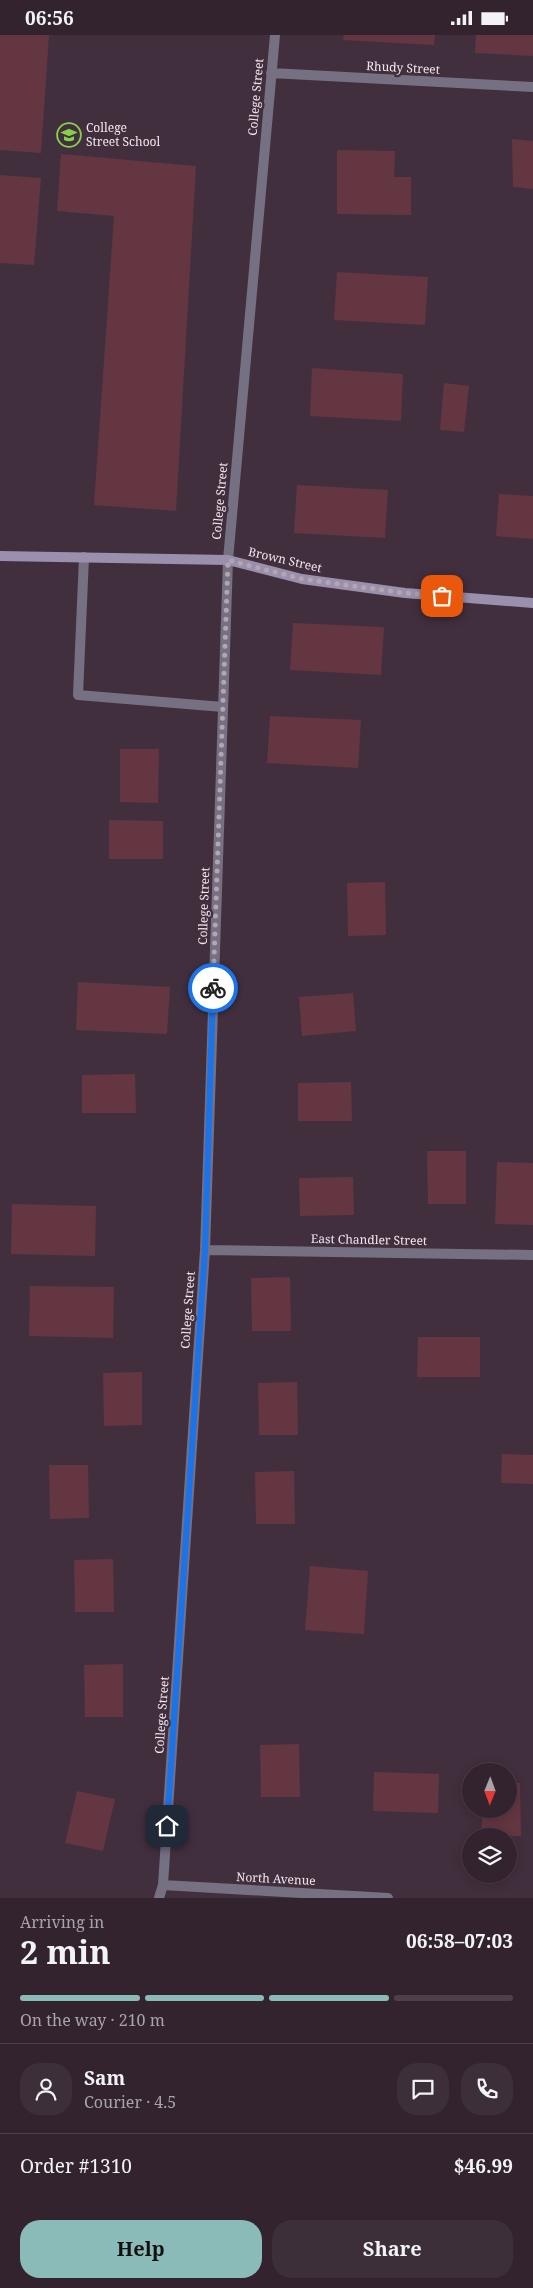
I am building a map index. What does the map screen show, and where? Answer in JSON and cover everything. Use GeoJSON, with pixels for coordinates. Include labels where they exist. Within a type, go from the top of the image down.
{"type":"FeatureCollection","features":[{"type":"Feature","properties":{"kind":"street","name":"College Street"},"geometry":{"type":"LineString","coordinates":[[158,1898],[163,1885],[205,1250],[228,560],[275,35]]}},
{"type":"Feature","properties":{"kind":"street","name":"Rhudy Street"},"geometry":{"type":"LineString","coordinates":[[271,73],[533,87]]}},
{"type":"Feature","properties":{"kind":"street","name":"Brown Street"},"geometry":{"type":"LineString","coordinates":[[0,556],[228,560],[302,579],[405,593],[533,603]]}},
{"type":"Feature","properties":{"kind":"street"},"geometry":{"type":"LineString","coordinates":[[84,557],[78,695],[223,707]]}},
{"type":"Feature","properties":{"kind":"street","name":"East Chandler Street"},"geometry":{"type":"LineString","coordinates":[[205,1250],[533,1255]]}},
{"type":"Feature","properties":{"kind":"street","name":"North Avenue"},"geometry":{"type":"LineString","coordinates":[[163,1885],[388,1898]]}},
{"type":"Feature","properties":{"kind":"building"},"geometry":{"type":"Polygon","coordinates":[[[0,35],[49,35],[41,153],[0,150],[0,35]]]}},
{"type":"Feature","properties":{"kind":"building"},"geometry":{"type":"Polygon","coordinates":[[[344,35],[435,35],[434,45],[343,40],[344,35]]]}},
{"type":"Feature","properties":{"kind":"building"},"geometry":{"type":"Polygon","coordinates":[[[476,35],[533,35],[533,56],[475,53],[476,35]]]}},
{"type":"Feature","properties":{"kind":"building"},"geometry":{"type":"Polygon","coordinates":[[[512,139],[533,141],[533,189],[513,187],[512,139]]]}},
{"type":"Feature","properties":{"kind":"building"},"geometry":{"type":"Polygon","coordinates":[[[337,150],[395,151],[394,177],[411,177],[411,215],[337,214],[337,150]]]}},
{"type":"Feature","properties":{"kind":"building"},"geometry":{"type":"Polygon","coordinates":[[[61,154],[196,166],[176,511],[94,505],[114,216],[57,211],[61,154]]]}},
{"type":"Feature","properties":{"kind":"building"},"geometry":{"type":"Polygon","coordinates":[[[0,175],[41,178],[34,265],[0,263],[0,175]]]}},
{"type":"Feature","properties":{"kind":"building"},"geometry":{"type":"Polygon","coordinates":[[[337,272],[428,277],[425,325],[334,320],[337,272]]]}},
{"type":"Feature","properties":{"kind":"building"},"geometry":{"type":"Polygon","coordinates":[[[312,368],[403,374],[401,421],[310,416],[312,368]]]}},
{"type":"Feature","properties":{"kind":"building"},"geometry":{"type":"Polygon","coordinates":[[[444,383],[469,386],[464,432],[440,430],[444,383]]]}},
{"type":"Feature","properties":{"kind":"building"},"geometry":{"type":"Polygon","coordinates":[[[297,485],[388,490],[385,538],[294,533],[297,485]]]}},
{"type":"Feature","properties":{"kind":"building"},"geometry":{"type":"Polygon","coordinates":[[[499,494],[533,496],[533,539],[496,536],[499,494]]]}},
{"type":"Feature","properties":{"kind":"building"},"geometry":{"type":"Polygon","coordinates":[[[293,623],[384,627],[381,675],[290,670],[293,623]]]}},
{"type":"Feature","properties":{"kind":"building"},"geometry":{"type":"Polygon","coordinates":[[[270,716],[361,720],[358,768],[267,763],[270,716]]]}},
{"type":"Feature","properties":{"kind":"building"},"geometry":{"type":"Polygon","coordinates":[[[120,749],[159,749],[158,803],[120,802],[120,749]]]}},
{"type":"Feature","properties":{"kind":"building"},"geometry":{"type":"Polygon","coordinates":[[[109,820],[163,821],[163,859],[109,859],[109,820]]]}},
{"type":"Feature","properties":{"kind":"building"},"geometry":{"type":"Polygon","coordinates":[[[385,882],[386,935],[348,936],[347,883],[385,882]]]}},
{"type":"Feature","properties":{"kind":"building"},"geometry":{"type":"Polygon","coordinates":[[[78,982],[170,987],[167,1034],[76,1030],[78,982]]]}},
{"type":"Feature","properties":{"kind":"building"},"geometry":{"type":"Polygon","coordinates":[[[353,993],[356,1031],[302,1036],[299,997],[353,993]]]}},
{"type":"Feature","properties":{"kind":"building"},"geometry":{"type":"Polygon","coordinates":[[[135,1074],[136,1113],[82,1113],[82,1075],[135,1074]]]}},
{"type":"Feature","properties":{"kind":"building"},"geometry":{"type":"Polygon","coordinates":[[[351,1082],[352,1121],[298,1121],[298,1083],[351,1082]]]}},
{"type":"Feature","properties":{"kind":"building"},"geometry":{"type":"Polygon","coordinates":[[[427,1151],[466,1151],[466,1204],[428,1204],[427,1151]]]}},
{"type":"Feature","properties":{"kind":"building"},"geometry":{"type":"Polygon","coordinates":[[[497,1162],[533,1163],[533,1225],[495,1224],[497,1162]]]}},
{"type":"Feature","properties":{"kind":"building"},"geometry":{"type":"Polygon","coordinates":[[[353,1177],[354,1215],[300,1216],[299,1178],[353,1177]]]}},
{"type":"Feature","properties":{"kind":"building"},"geometry":{"type":"Polygon","coordinates":[[[12,1204],[96,1206],[95,1256],[11,1254],[12,1204]]]}},
{"type":"Feature","properties":{"kind":"building"},"geometry":{"type":"Polygon","coordinates":[[[290,1277],[291,1331],[252,1331],[251,1278],[290,1277]]]}},
{"type":"Feature","properties":{"kind":"building"},"geometry":{"type":"Polygon","coordinates":[[[30,1286],[114,1287],[113,1338],[29,1336],[30,1286]]]}},
{"type":"Feature","properties":{"kind":"building"},"geometry":{"type":"Polygon","coordinates":[[[418,1337],[480,1337],[480,1377],[417,1377],[418,1337]]]}},
{"type":"Feature","properties":{"kind":"building"},"geometry":{"type":"Polygon","coordinates":[[[142,1372],[142,1425],[104,1426],[103,1373],[142,1372]]]}},
{"type":"Feature","properties":{"kind":"building"},"geometry":{"type":"Polygon","coordinates":[[[297,1382],[298,1435],[259,1435],[258,1383],[297,1382]]]}},
{"type":"Feature","properties":{"kind":"building"},"geometry":{"type":"Polygon","coordinates":[[[502,1454],[533,1455],[533,1484],[501,1483],[502,1454]]]}},
{"type":"Feature","properties":{"kind":"building"},"geometry":{"type":"Polygon","coordinates":[[[49,1465],[88,1465],[89,1518],[50,1519],[49,1465]]]}},
{"type":"Feature","properties":{"kind":"building"},"geometry":{"type":"Polygon","coordinates":[[[294,1471],[295,1524],[256,1524],[255,1472],[294,1471]]]}},
{"type":"Feature","properties":{"kind":"building"},"geometry":{"type":"Polygon","coordinates":[[[113,1559],[114,1612],[75,1612],[74,1560],[113,1559]]]}},
{"type":"Feature","properties":{"kind":"building"},"geometry":{"type":"Polygon","coordinates":[[[310,1566],[368,1571],[364,1634],[305,1630],[310,1566]]]}},
{"type":"Feature","properties":{"kind":"building"},"geometry":{"type":"Polygon","coordinates":[[[123,1664],[123,1717],[85,1717],[84,1665],[123,1664]]]}},
{"type":"Feature","properties":{"kind":"building"},"geometry":{"type":"Polygon","coordinates":[[[299,1744],[300,1797],[261,1797],[260,1745],[299,1744]]]}},
{"type":"Feature","properties":{"kind":"building"},"geometry":{"type":"Polygon","coordinates":[[[374,1772],[439,1774],[438,1813],[373,1811],[374,1772]]]}},
{"type":"Feature","properties":{"kind":"building"},"geometry":{"type":"Polygon","coordinates":[[[518,1783],[520,1783],[521,1836],[517,1836],[517,1828],[482,1828],[482,1818],[518,1817],[518,1783]]]}},
{"type":"Feature","properties":{"kind":"building"},"geometry":{"type":"Polygon","coordinates":[[[77,1791],[115,1799],[103,1851],[65,1843],[77,1791]]]}},
{"type":"Feature","properties":{"kind":"way so far"},"geometry":{"type":"LineString","coordinates":[[213,988],[228,560],[302,579],[442,596]]}},
{"type":"Feature","properties":{"kind":"place","name":"College Street School"},"geometry":{"type":"Point","coordinates":[69,135]}},
{"type":"Feature","properties":{"kind":"route"},"geometry":{"type":"LineString","coordinates":[[167,1826],[205,1250],[213,988]]}}]}
